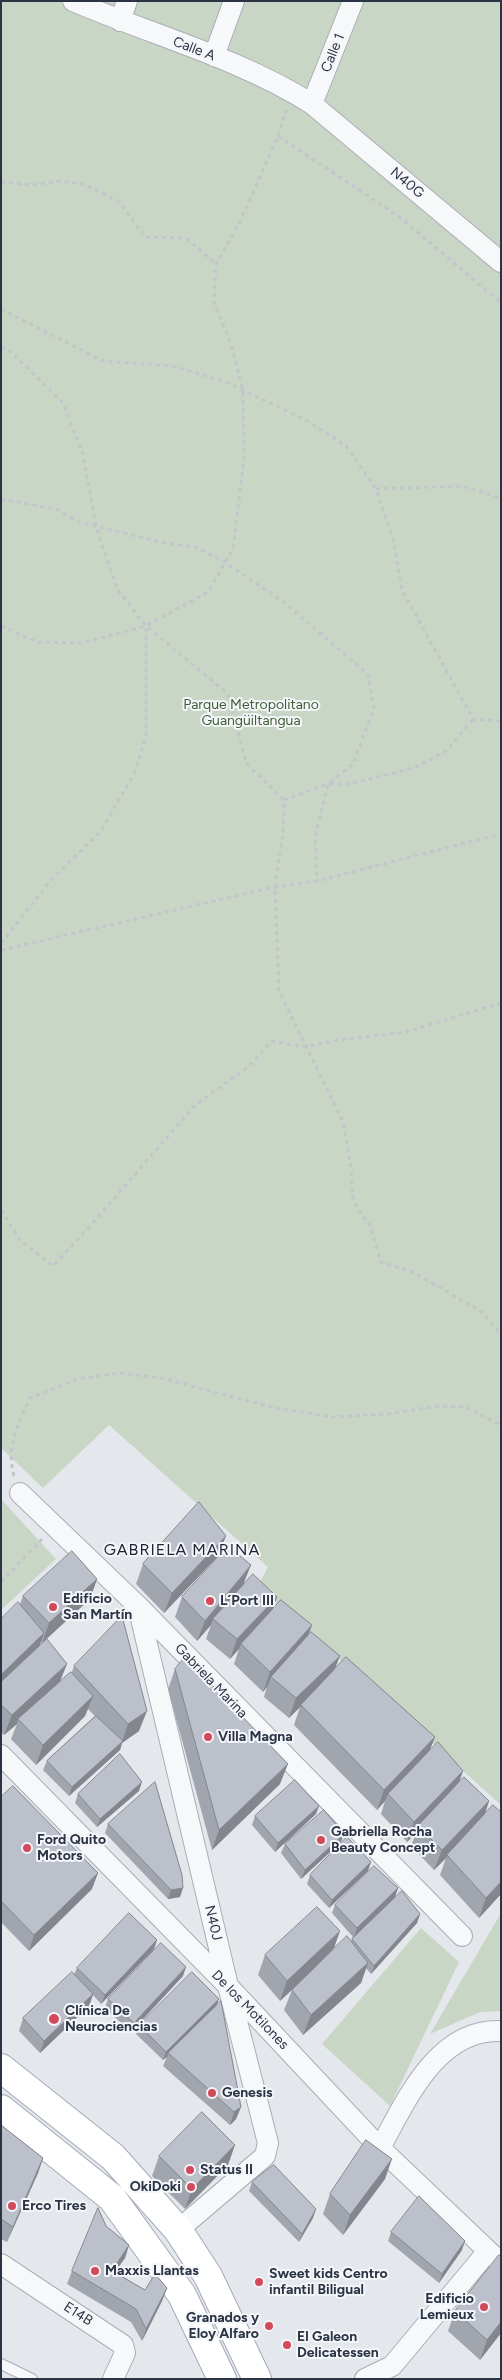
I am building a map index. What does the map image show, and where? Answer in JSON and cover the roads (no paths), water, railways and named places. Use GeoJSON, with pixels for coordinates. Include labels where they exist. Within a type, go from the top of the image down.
{"type":"FeatureCollection","features":[{"type":"Feature","properties":{"kind":"main road"},"geometry":{"type":"LineString","coordinates":[[1,2068],[113,2157],[184,2239],[221,2302],[257,2379]]}},
{"type":"Feature","properties":{"kind":"main road"},"geometry":{"type":"LineString","coordinates":[[1,2109],[112,2198],[182,2295],[222,2379]]}},
{"type":"Feature","properties":{"kind":"main road"},"geometry":{"type":"LineString","coordinates":[[184,2239],[221,2270],[273,2379]]}},
{"type":"Feature","properties":{"kind":"street","name":"Calle A"},"geometry":{"type":"LineString","coordinates":[[72,1],[214,56],[292,91],[312,104]]}},
{"type":"Feature","properties":{"kind":"street"},"geometry":{"type":"LineString","coordinates":[[120,21],[127,1]]}},
{"type":"Feature","properties":{"kind":"street"},"geometry":{"type":"LineString","coordinates":[[214,56],[234,1]]}},
{"type":"Feature","properties":{"kind":"street","name":"Calle 1"},"geometry":{"type":"LineString","coordinates":[[312,104],[354,1]]}},
{"type":"Feature","properties":{"kind":"street","name":"N40G"},"geometry":{"type":"LineString","coordinates":[[312,104],[501,262]]}},
{"type":"Feature","properties":{"kind":"street","name":"Gabriela Marina"},"geometry":{"type":"LineString","coordinates":[[20,1493],[138,1606],[462,1936]]}},
{"type":"Feature","properties":{"kind":"street","name":"N40J"},"geometry":{"type":"LineString","coordinates":[[138,1606],[228,1986],[268,2143],[268,2150],[265,2156],[184,2239]]}},
{"type":"Feature","properties":{"kind":"street","name":"De los Motilones"},"geometry":{"type":"LineString","coordinates":[[1,1755],[228,1986],[380,2148],[494,2257]]}},
{"type":"Feature","properties":{"kind":"street"},"geometry":{"type":"LineString","coordinates":[[380,2148],[421,2074],[449,2047],[484,2030],[501,2031]]}},
{"type":"Feature","properties":{"kind":"street"},"geometry":{"type":"LineString","coordinates":[[364,2379],[392,2366],[494,2257]]}},
{"type":"Feature","properties":{"kind":"street","name":"E14B"},"geometry":{"type":"LineString","coordinates":[[1,2264],[123,2345],[125,2353],[114,2379]]}},
{"type":"Feature","properties":{"kind":"lane"},"geometry":{"type":"LineString","coordinates":[[1,2364],[32,2379]]}},
{"type":"Feature","properties":{"kind":"place","name":"L´Port III"},"geometry":{"type":"Point","coordinates":[210,1601]}},
{"type":"Feature","properties":{"kind":"place","name":"Edificio San Martín"},"geometry":{"type":"Point","coordinates":[53,1607]}},
{"type":"Feature","properties":{"kind":"place","name":"Villa Magna"},"geometry":{"type":"Point","coordinates":[208,1737]}},
{"type":"Feature","properties":{"kind":"place","name":"Gabriella Rocha Beauty Concept"},"geometry":{"type":"Point","coordinates":[321,1840]}},
{"type":"Feature","properties":{"kind":"place","name":"Ford Quito Motors"},"geometry":{"type":"Point","coordinates":[27,1848]}},
{"type":"Feature","properties":{"kind":"place","name":"Clínica De Neurociencias"},"geometry":{"type":"Point","coordinates":[54,2019]}},
{"type":"Feature","properties":{"kind":"place","name":"Genesis"},"geometry":{"type":"Point","coordinates":[212,2093]}},
{"type":"Feature","properties":{"kind":"place","name":"Status II"},"geometry":{"type":"Point","coordinates":[190,2170]}},
{"type":"Feature","properties":{"kind":"place","name":"OkiDoki"},"geometry":{"type":"Point","coordinates":[191,2187]}},
{"type":"Feature","properties":{"kind":"place","name":"Erco Tires"},"geometry":{"type":"Point","coordinates":[12,2206]}},
{"type":"Feature","properties":{"kind":"place","name":"Maxxis Llantas"},"geometry":{"type":"Point","coordinates":[95,2271]}},
{"type":"Feature","properties":{"kind":"place","name":"Sweet kids Centro infantil Biligual"},"geometry":{"type":"Point","coordinates":[259,2282]}},
{"type":"Feature","properties":{"kind":"place","name":"Edificio Lemieux"},"geometry":{"type":"Point","coordinates":[484,2307]}},
{"type":"Feature","properties":{"kind":"place","name":"Granados y Eloy Alfaro"},"geometry":{"type":"Point","coordinates":[269,2326]}},
{"type":"Feature","properties":{"kind":"place","name":"El Galeon Delicatessen"},"geometry":{"type":"Point","coordinates":[287,2345]}},
{"type":"Feature","properties":{"kind":"district","name":"GABRIELA MARINA"},"geometry":{"type":"Point","coordinates":[182,1550]}},
{"type":"Feature","properties":{"kind":"park label","name":"Parque Metropolitano Guangüiltangua"},"geometry":{"type":"Point","coordinates":[251,714]}}]}
